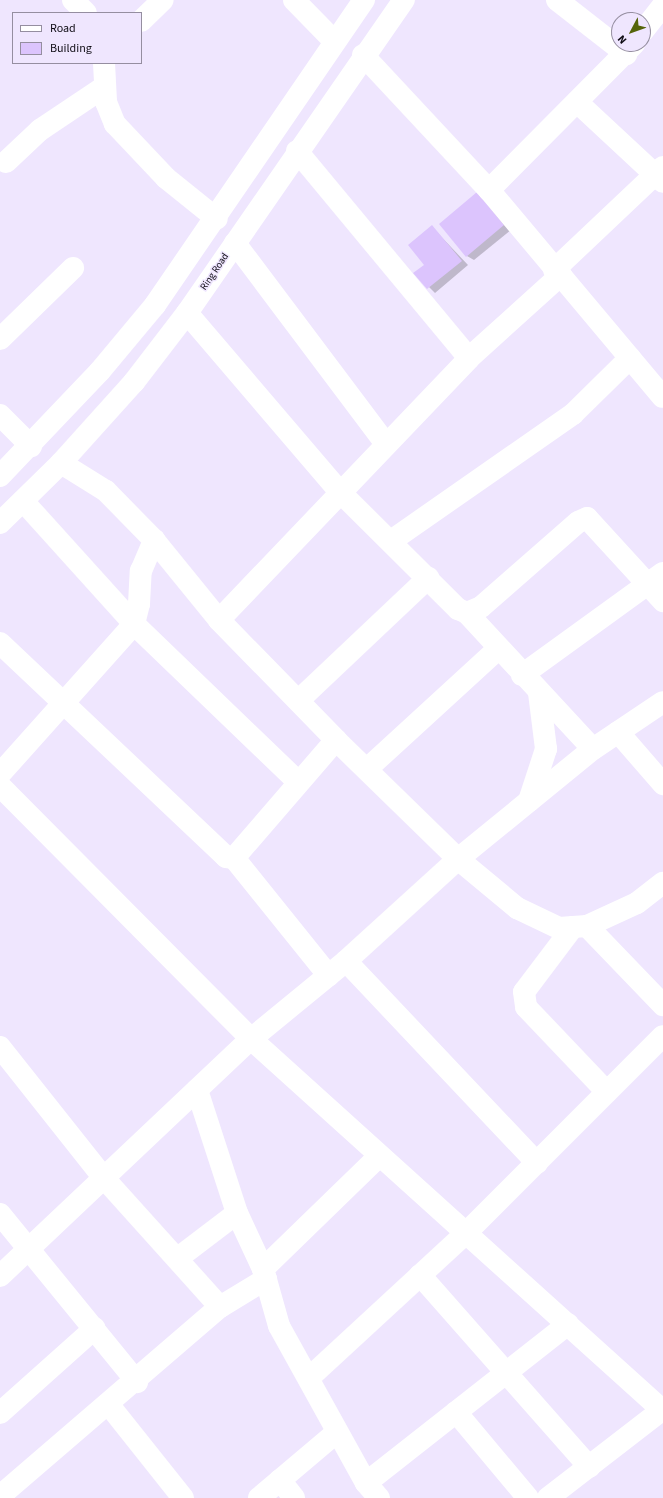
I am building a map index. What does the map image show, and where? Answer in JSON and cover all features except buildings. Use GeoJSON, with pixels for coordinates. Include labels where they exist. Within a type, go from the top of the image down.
{"type":"FeatureCollection","features":[{"type":"Feature","properties":{"kind":"street"},"geometry":{"type":"LineString","coordinates":[[72,0],[85,12]]}},
{"type":"Feature","properties":{"kind":"street"},"geometry":{"type":"LineString","coordinates":[[142,20],[163,0]]}},
{"type":"Feature","properties":{"kind":"street"},"geometry":{"type":"LineString","coordinates":[[294,0],[334,41]]}},
{"type":"Feature","properties":{"kind":"street"},"geometry":{"type":"LineString","coordinates":[[0,476],[31,446],[150,311],[217,219],[334,41],[364,0]]}},
{"type":"Feature","properties":{"kind":"street","name":"Ring Road"},"geometry":{"type":"LineString","coordinates":[[0,523],[61,463],[134,382],[187,313],[363,55],[404,0]]}},
{"type":"Feature","properties":{"kind":"street"},"geometry":{"type":"LineString","coordinates":[[557,0],[611,36]]}},
{"type":"Feature","properties":{"kind":"street"},"geometry":{"type":"LineString","coordinates":[[651,20],[663,4]]}},
{"type":"Feature","properties":{"kind":"street"},"geometry":{"type":"LineString","coordinates":[[489,190],[627,52]]}},
{"type":"Feature","properties":{"kind":"street"},"geometry":{"type":"LineString","coordinates":[[363,55],[489,190],[663,397]]}},
{"type":"Feature","properties":{"kind":"street"},"geometry":{"type":"LineString","coordinates":[[104,64],[104,87],[106,102],[115,124],[166,178],[217,219]]}},
{"type":"Feature","properties":{"kind":"street"},"geometry":{"type":"LineString","coordinates":[[6,162],[40,130],[104,87]]}},
{"type":"Feature","properties":{"kind":"street"},"geometry":{"type":"LineString","coordinates":[[219,620],[469,358],[557,272],[661,175],[577,102]]}},
{"type":"Feature","properties":{"kind":"street"},"geometry":{"type":"LineString","coordinates":[[297,151],[469,358]]}},
{"type":"Feature","properties":{"kind":"street"},"geometry":{"type":"LineString","coordinates":[[235,243],[386,444]]}},
{"type":"Feature","properties":{"kind":"street"},"geometry":{"type":"LineString","coordinates":[[0,339],[73,268]]}},
{"type":"Feature","properties":{"kind":"street"},"geometry":{"type":"LineString","coordinates":[[187,313],[340,492],[458,609],[467,613],[522,675],[593,749]]}},
{"type":"Feature","properties":{"kind":"street"},"geometry":{"type":"LineString","coordinates":[[391,542],[573,414],[630,358]]}},
{"type":"Feature","properties":{"kind":"street"},"geometry":{"type":"LineString","coordinates":[[0,415],[31,446]]}},
{"type":"Feature","properties":{"kind":"street"},"geometry":{"type":"LineString","coordinates":[[61,463],[106,491],[154,540],[219,620],[299,700],[336,740],[368,768],[458,859],[517,908],[559,928],[580,926],[637,903],[663,882]]}},
{"type":"Feature","properties":{"kind":"street"},"geometry":{"type":"LineString","coordinates":[[23,501],[134,624],[298,782]]}},
{"type":"Feature","properties":{"kind":"street"},"geometry":{"type":"LineString","coordinates":[[467,613],[481,607],[578,522],[587,518],[659,586],[570,637],[522,675]]}},
{"type":"Feature","properties":{"kind":"street"},"geometry":{"type":"LineString","coordinates":[[0,774],[134,624],[139,604],[141,571],[154,540]]}},
{"type":"Feature","properties":{"kind":"street"},"geometry":{"type":"LineString","coordinates":[[299,700],[428,578]]}},
{"type":"Feature","properties":{"kind":"street"},"geometry":{"type":"LineString","coordinates":[[0,643],[220,853],[234,858],[329,976]]}},
{"type":"Feature","properties":{"kind":"street"},"geometry":{"type":"LineString","coordinates":[[368,768],[498,649]]}},
{"type":"Feature","properties":{"kind":"street"},"geometry":{"type":"LineString","coordinates":[[530,801],[546,749],[539,693]]}},
{"type":"Feature","properties":{"kind":"street"},"geometry":{"type":"LineString","coordinates":[[0,1276],[103,1177],[251,1039],[329,976],[458,859],[593,749],[663,702]]}},
{"type":"Feature","properties":{"kind":"street"},"geometry":{"type":"LineString","coordinates":[[618,732],[663,784]]}},
{"type":"Feature","properties":{"kind":"street"},"geometry":{"type":"LineString","coordinates":[[234,858],[298,782],[336,740]]}},
{"type":"Feature","properties":{"kind":"street"},"geometry":{"type":"LineString","coordinates":[[0,786],[251,1039],[379,1156],[467,1232],[663,1410],[548,1498]]}},
{"type":"Feature","properties":{"kind":"street"},"geometry":{"type":"LineString","coordinates":[[580,926],[663,1005]]}},
{"type":"Feature","properties":{"kind":"street"},"geometry":{"type":"LineString","coordinates":[[580,926],[524,992],[526,1007],[607,1092]]}},
{"type":"Feature","properties":{"kind":"street"},"geometry":{"type":"LineString","coordinates":[[346,961],[537,1162]]}},
{"type":"Feature","properties":{"kind":"street"},"geometry":{"type":"LineString","coordinates":[[310,1377],[467,1232],[663,1036]]}},
{"type":"Feature","properties":{"kind":"street"},"geometry":{"type":"LineString","coordinates":[[0,1047],[103,1177],[178,1258],[220,1308]]}},
{"type":"Feature","properties":{"kind":"street"},"geometry":{"type":"LineString","coordinates":[[197,1090],[237,1213],[264,1274],[279,1326],[310,1377],[337,1432],[373,1490],[456,1412],[568,1324]]}},
{"type":"Feature","properties":{"kind":"street"},"geometry":{"type":"LineString","coordinates":[[0,1496],[137,1382],[220,1308],[264,1274],[379,1156]]}},
{"type":"Feature","properties":{"kind":"street"},"geometry":{"type":"LineString","coordinates":[[178,1258],[237,1213]]}},
{"type":"Feature","properties":{"kind":"street"},"geometry":{"type":"LineString","coordinates":[[0,1214],[28,1250],[95,1328],[137,1382]]}},
{"type":"Feature","properties":{"kind":"street"},"geometry":{"type":"LineString","coordinates":[[420,1275],[504,1374],[589,1467]]}},
{"type":"Feature","properties":{"kind":"street"},"geometry":{"type":"LineString","coordinates":[[0,1413],[95,1328]]}},
{"type":"Feature","properties":{"kind":"street"},"geometry":{"type":"LineString","coordinates":[[109,1405],[183,1498]]}},
{"type":"Feature","properties":{"kind":"street"},"geometry":{"type":"LineString","coordinates":[[456,1412],[528,1498]]}},
{"type":"Feature","properties":{"kind":"street"},"geometry":{"type":"LineString","coordinates":[[259,1498],[337,1432]]}},
{"type":"Feature","properties":{"kind":"street"},"geometry":{"type":"LineString","coordinates":[[280,1480],[294,1498]]}}]}
